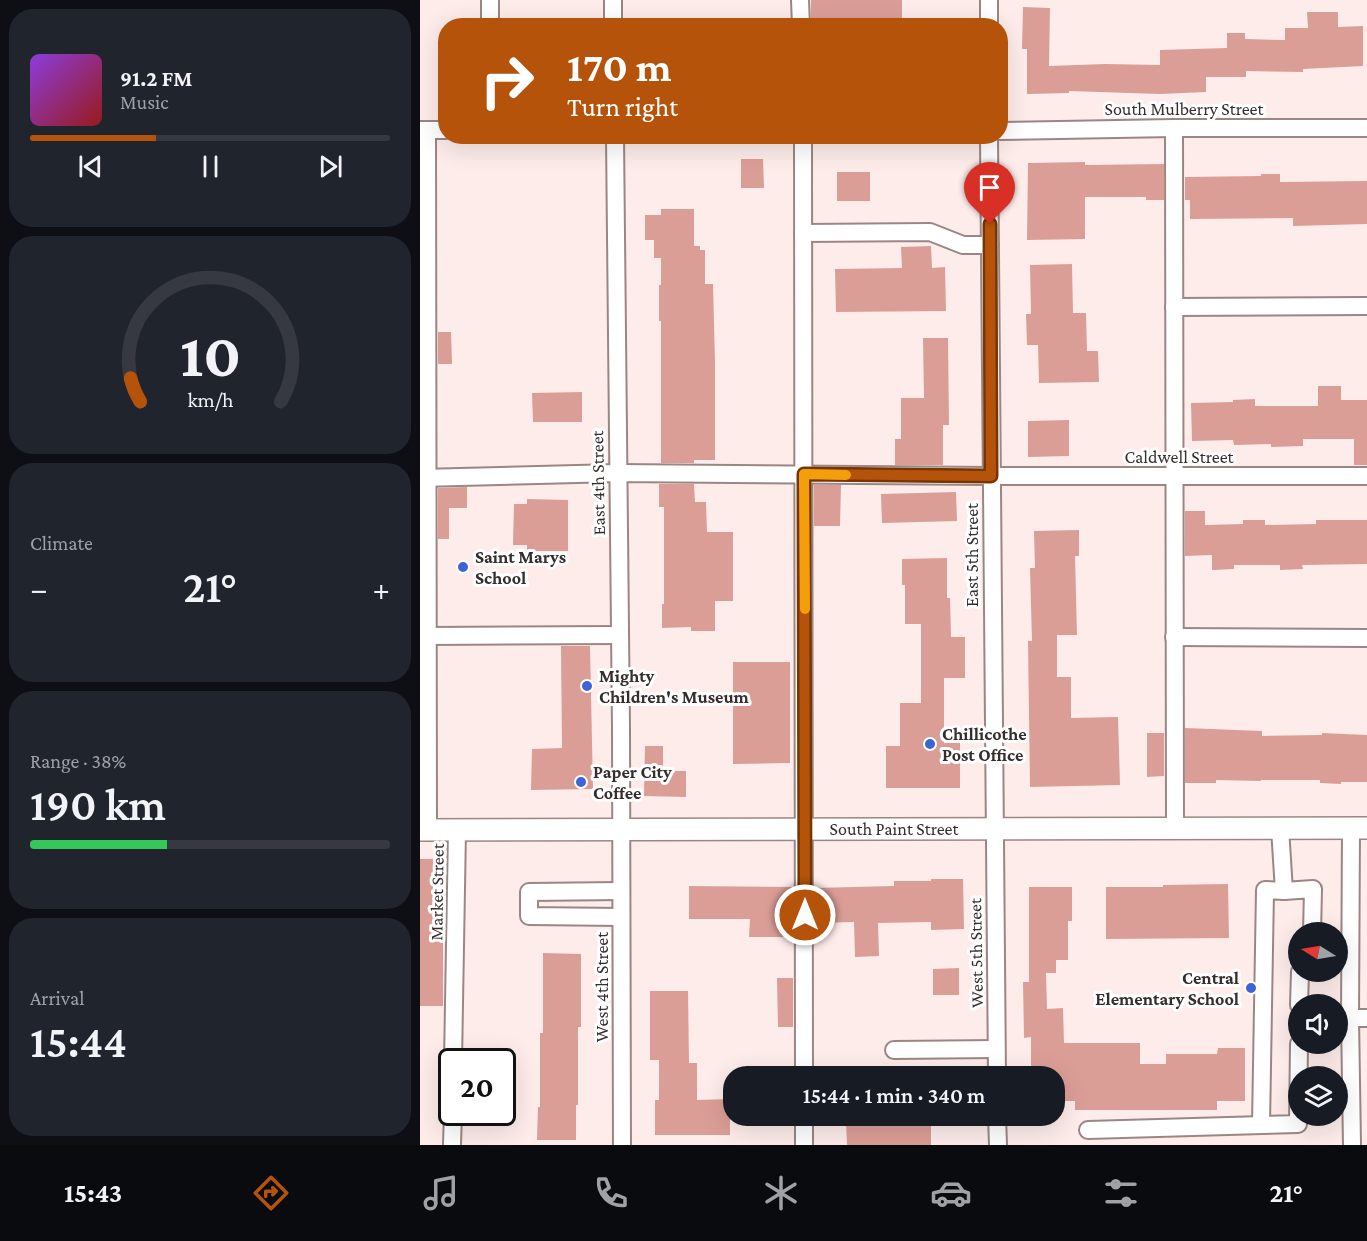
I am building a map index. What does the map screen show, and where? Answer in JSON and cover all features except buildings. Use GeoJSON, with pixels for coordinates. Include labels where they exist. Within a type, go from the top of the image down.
{"type":"FeatureCollection","features":[{"type":"Feature","properties":{"kind":"main road","name":"South Paint Street"},"geometry":{"type":"LineString","coordinates":[[424,830],[1359,828]]}},
{"type":"Feature","properties":{"kind":"street"},"geometry":{"type":"LineString","coordinates":[[490,0],[490,18]]}},
{"type":"Feature","properties":{"kind":"street"},"geometry":{"type":"LineString","coordinates":[[613,0],[614,18]]}},
{"type":"Feature","properties":{"kind":"street"},"geometry":{"type":"LineString","coordinates":[[800,0],[801,18]]}},
{"type":"Feature","properties":{"kind":"street"},"geometry":{"type":"LineString","coordinates":[[989,0],[989,18]]}},
{"type":"Feature","properties":{"kind":"street"},"geometry":{"type":"LineString","coordinates":[[1174,128],[1175,828]]}},
{"type":"Feature","properties":{"kind":"street","name":"South Mulberry Street"},"geometry":{"type":"LineString","coordinates":[[1008,131],[1367,128]]}},
{"type":"Feature","properties":{"kind":"street"},"geometry":{"type":"LineString","coordinates":[[424,130],[424,478],[428,636],[424,830]]}},
{"type":"Feature","properties":{"kind":"street","name":"East 4th Street"},"geometry":{"type":"LineString","coordinates":[[615,144],[621,830]]}},
{"type":"Feature","properties":{"kind":"street"},"geometry":{"type":"LineString","coordinates":[[803,144],[804,1066]]}},
{"type":"Feature","properties":{"kind":"street","name":"East 5th Street"},"geometry":{"type":"LineString","coordinates":[[989,144],[993,829]]}},
{"type":"Feature","properties":{"kind":"street"},"geometry":{"type":"LineString","coordinates":[[803,233],[930,232],[963,245],[990,245]]}},
{"type":"Feature","properties":{"kind":"street"},"geometry":{"type":"LineString","coordinates":[[1174,307],[1367,306]]}},
{"type":"Feature","properties":{"kind":"street","name":"Caldwell Street"},"geometry":{"type":"LineString","coordinates":[[424,478],[617,473],[1367,476]]}},
{"type":"Feature","properties":{"kind":"street"},"geometry":{"type":"LineString","coordinates":[[428,636],[619,634]]}},
{"type":"Feature","properties":{"kind":"street"},"geometry":{"type":"LineString","coordinates":[[1174,637],[1367,638]]}},
{"type":"Feature","properties":{"kind":"street"},"geometry":{"type":"LineString","coordinates":[[1280,828],[1284,891]]}},
{"type":"Feature","properties":{"kind":"street"},"geometry":{"type":"LineString","coordinates":[[1352,1145],[1350,1018],[1359,828]]}},
{"type":"Feature","properties":{"kind":"street","name":"West 5th Street"},"geometry":{"type":"LineString","coordinates":[[993,829],[997,1066]]}},
{"type":"Feature","properties":{"kind":"street","name":"Market Street"},"geometry":{"type":"LineString","coordinates":[[453,1048],[457,830]]}},
{"type":"Feature","properties":{"kind":"street","name":"West 4th Street"},"geometry":{"type":"LineString","coordinates":[[621,830],[622,1145]]}},
{"type":"Feature","properties":{"kind":"street"},"geometry":{"type":"LineString","coordinates":[[1262,1125],[1265,890],[1313,889],[1312,922]]}},
{"type":"Feature","properties":{"kind":"street"},"geometry":{"type":"LineString","coordinates":[[621,891],[529,892],[529,916],[621,917]]}},
{"type":"Feature","properties":{"kind":"street"},"geometry":{"type":"LineString","coordinates":[[1350,1018],[1367,1018]]}},
{"type":"Feature","properties":{"kind":"street"},"geometry":{"type":"LineString","coordinates":[[894,1050],[996,1050]]}},
{"type":"Feature","properties":{"kind":"street"},"geometry":{"type":"LineString","coordinates":[[1088,1130],[1298,1124],[1299,1054]]}},
{"type":"Feature","properties":{"kind":"street"},"geometry":{"type":"LineString","coordinates":[[452,1145],[453,1126]]}},
{"type":"Feature","properties":{"kind":"street"},"geometry":{"type":"LineString","coordinates":[[804,1126],[804,1145]]}},
{"type":"Feature","properties":{"kind":"street"},"geometry":{"type":"LineString","coordinates":[[997,1126],[998,1145]]}},
{"type":"Feature","properties":{"kind":"street"},"geometry":{"type":"LineString","coordinates":[[1177,1128],[1177,1145]]}},
{"type":"Feature","properties":{"kind":"slow traffic"},"geometry":{"type":"LineString","coordinates":[[805,609],[804,474],[846,475]]}},
{"type":"Feature","properties":{"kind":"place","name":"Saint Marys School"},"geometry":{"type":"Point","coordinates":[463,567]}},
{"type":"Feature","properties":{"kind":"place","name":"Mighty Children's Museum"},"geometry":{"type":"Point","coordinates":[587,686]}},
{"type":"Feature","properties":{"kind":"place","name":"Chillicothe Post Office"},"geometry":{"type":"Point","coordinates":[930,744]}},
{"type":"Feature","properties":{"kind":"place","name":"Paper City Coffee"},"geometry":{"type":"Point","coordinates":[581,782]}},
{"type":"Feature","properties":{"kind":"place","name":"Central Elementary School"},"geometry":{"type":"Point","coordinates":[1251,988]}},
{"type":"Feature","properties":{"kind":"route"},"geometry":{"type":"LineString","coordinates":[[805,915],[804,474],[991,476],[990,224]]}}]}
